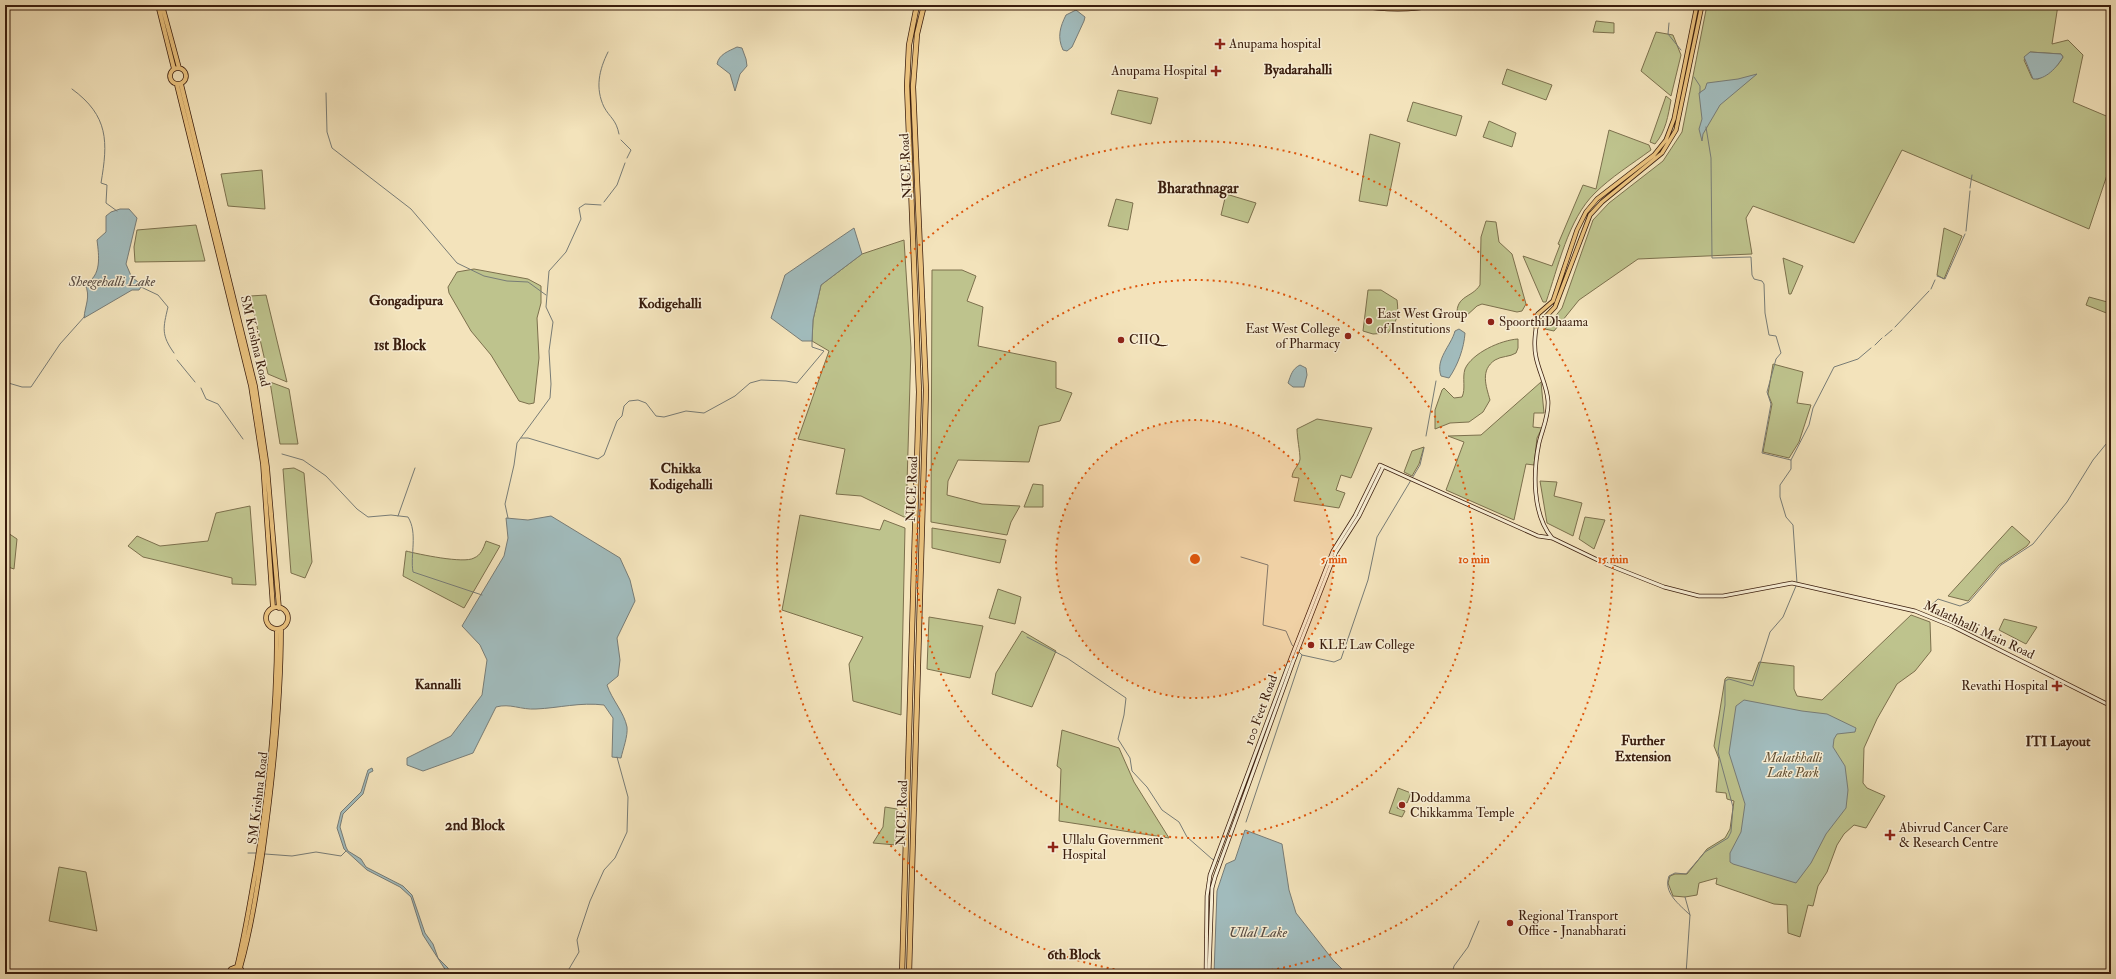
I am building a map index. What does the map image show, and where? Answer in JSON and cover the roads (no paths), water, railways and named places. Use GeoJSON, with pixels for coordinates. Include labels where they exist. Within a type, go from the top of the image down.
{"type":"FeatureCollection","features":[{"type":"Feature","properties":{"kind":"highway"},"geometry":{"type":"LineString","coordinates":[[158,5],[174,69]]}},
{"type":"Feature","properties":{"kind":"highway"},"geometry":{"type":"LineString","coordinates":[[162,5],[179,68],[186,74],[186,80],[179,84],[173,83],[170,79],[170,74],[174,69],[179,68]]}},
{"type":"Feature","properties":{"kind":"highway","name":"NICE Road"},"geometry":{"type":"LineString","coordinates":[[902,974],[919,392],[907,86],[909,46],[917,5]]}},
{"type":"Feature","properties":{"kind":"highway","name":"NICE Road"},"geometry":{"type":"LineString","coordinates":[[909,974],[926,390],[913,87],[917,34],[924,5]]}},
{"type":"Feature","properties":{"kind":"highway","name":"SM Krishna Road"},"geometry":{"type":"LineString","coordinates":[[179,84],[255,386],[268,467],[279,608]]}},
{"type":"Feature","properties":{"kind":"highway","name":"SM Krishna Road"},"geometry":{"type":"LineString","coordinates":[[197,155],[251,386],[263,464],[274,608]]}},
{"type":"Feature","properties":{"kind":"highway"},"geometry":{"type":"LineString","coordinates":[[274,608],[279,608],[285,611],[288,618],[286,625],[279,629],[270,626],[267,619],[268,613],[274,608]]}},
{"type":"Feature","properties":{"kind":"highway","name":"SM Krishna Road"},"geometry":{"type":"LineString","coordinates":[[238,968],[257,870],[265,814],[276,690],[279,629]]}},
{"type":"Feature","properties":{"kind":"highway"},"geometry":{"type":"LineString","coordinates":[[228,974],[231,969],[238,968],[243,974]]}},
{"type":"Feature","properties":{"kind":"main road"},"geometry":{"type":"LineString","coordinates":[[1356,5],[1404,10],[1436,5]]}},
{"type":"Feature","properties":{"kind":"main road"},"geometry":{"type":"LineString","coordinates":[[1385,5],[1404,7],[1424,5]]}},
{"type":"Feature","properties":{"kind":"main road"},"geometry":{"type":"LineString","coordinates":[[1552,538],[1546,531],[1537,501],[1536,482],[1539,444],[1547,415],[1548,403],[1546,388],[1536,358],[1535,340],[1538,314],[1553,301],[1577,230],[1586,212],[1597,199],[1654,155],[1666,140],[1674,118],[1697,5]]}},
{"type":"Feature","properties":{"kind":"main road"},"geometry":{"type":"LineString","coordinates":[[1536,327],[1555,307],[1590,215],[1602,202],[1647,167],[1670,142],[1676,130],[1702,5]]}},
{"type":"Feature","properties":{"kind":"main road","name":"Malathhalli Main Road"},"geometry":{"type":"LineString","coordinates":[[1382,466],[1538,536],[1552,538],[1606,564],[1669,589],[1709,597],[1787,583],[1802,585],[1930,616],[2111,706]]}},
{"type":"Feature","properties":{"kind":"main road","name":"100 Feet Road"},"geometry":{"type":"LineString","coordinates":[[1206,974],[1208,888],[1295,648],[1335,552],[1382,466]]}},
{"type":"Feature","properties":{"kind":"main road","name":"100 Feet Road"},"geometry":{"type":"LineString","coordinates":[[1209,974],[1212,888],[1218,861],[1335,552]]}},
{"type":"Feature","properties":{"kind":"water"},"geometry":{"type":"Polygon","coordinates":[[[1076,10],[1085,17],[1084,21],[1072,47],[1067,51],[1063,50],[1060,41],[1062,24],[1066,15],[1076,10]]]}},
{"type":"Feature","properties":{"kind":"water"},"geometry":{"type":"Polygon","coordinates":[[[737,47],[742,48],[747,66],[740,74],[735,91],[730,74],[717,64],[722,55],[737,47]]]}},
{"type":"Feature","properties":{"kind":"water"},"geometry":{"type":"Polygon","coordinates":[[[2030,52],[2061,54],[2063,57],[2058,65],[2047,75],[2038,79],[2033,79],[2024,57],[2030,52]]]}},
{"type":"Feature","properties":{"kind":"water"},"geometry":{"type":"Polygon","coordinates":[[[1757,74],[1720,105],[1703,134],[1702,141],[1699,129],[1702,119],[1699,93],[1705,89],[1707,83],[1738,79],[1757,74]]]}},
{"type":"Feature","properties":{"kind":"water","name":"Sheegehalli Lake"},"geometry":{"type":"Polygon","coordinates":[[[120,209],[129,209],[137,218],[126,264],[132,278],[137,281],[141,287],[139,290],[132,290],[84,318],[88,297],[85,284],[97,271],[99,259],[97,240],[106,232],[106,216],[111,212],[120,209]]]}},
{"type":"Feature","properties":{"kind":"water"},"geometry":{"type":"Polygon","coordinates":[[[854,228],[862,254],[821,285],[813,320],[812,341],[802,341],[771,318],[785,275],[854,228]]]}},
{"type":"Feature","properties":{"kind":"water"},"geometry":{"type":"Polygon","coordinates":[[[1459,329],[1465,333],[1460,356],[1449,378],[1441,376],[1440,364],[1442,358],[1455,331],[1459,329]]]}},
{"type":"Feature","properties":{"kind":"water"},"geometry":{"type":"Polygon","coordinates":[[[1300,365],[1306,368],[1307,375],[1304,387],[1293,387],[1288,383],[1293,370],[1300,365]]]}},
{"type":"Feature","properties":{"kind":"water"},"geometry":{"type":"Polygon","coordinates":[[[551,516],[620,558],[630,580],[635,601],[617,638],[620,660],[618,676],[607,685],[627,727],[621,758],[612,757],[613,718],[604,705],[578,705],[536,709],[501,706],[496,707],[473,753],[423,771],[407,765],[407,758],[451,736],[482,695],[487,660],[480,645],[462,626],[504,556],[508,538],[506,518],[528,520],[551,516]]]}},
{"type":"Feature","properties":{"kind":"water"},"geometry":{"type":"Polygon","coordinates":[[[1744,700],[1827,714],[1856,728],[1855,732],[1837,734],[1834,739],[1833,747],[1845,766],[1848,790],[1846,808],[1826,834],[1811,863],[1796,883],[1730,862],[1730,853],[1741,832],[1745,804],[1729,753],[1736,706],[1744,700]]]}},
{"type":"Feature","properties":{"kind":"water"},"geometry":{"type":"Polygon","coordinates":[[[372,768],[373,771],[369,773],[363,794],[343,814],[340,827],[346,847],[348,851],[361,859],[366,867],[403,886],[412,895],[425,933],[433,944],[438,958],[448,968],[450,974],[448,974],[423,935],[411,897],[400,887],[367,870],[344,849],[337,828],[341,812],[361,792],[368,770],[372,768]]]}},
{"type":"Feature","properties":{"kind":"water","name":"Ullal Lake"},"geometry":{"type":"Polygon","coordinates":[[[1245,830],[1282,844],[1289,890],[1296,913],[1333,960],[1347,974],[1309,974],[1288,969],[1263,974],[1214,974],[1217,891],[1226,864],[1235,860],[1245,830]]]}},
{"type":"Feature","properties":{"kind":"waterway"},"geometry":{"type":"LineString","coordinates":[[1669,23],[1668,34],[1681,50]]}},
{"type":"Feature","properties":{"kind":"waterway"},"geometry":{"type":"LineString","coordinates":[[608,52],[600,72],[599,86],[601,100],[606,111],[615,122],[619,134]]}},
{"type":"Feature","properties":{"kind":"waterway"},"geometry":{"type":"LineString","coordinates":[[1694,77],[1700,86],[1700,93]]}},
{"type":"Feature","properties":{"kind":"waterway"},"geometry":{"type":"LineString","coordinates":[[72,89],[93,109],[99,120],[105,142],[105,155],[101,183],[107,185],[106,203],[117,211]]}},
{"type":"Feature","properties":{"kind":"waterway"},"geometry":{"type":"LineString","coordinates":[[326,93],[327,132],[332,148],[411,209],[457,263],[484,276],[507,281],[528,282],[546,295]]}},
{"type":"Feature","properties":{"kind":"waterway"},"geometry":{"type":"LineString","coordinates":[[1706,127],[1711,158],[1712,258],[1751,257],[1752,275],[1754,279],[1762,281],[1764,284],[1765,313],[1769,335],[1776,336],[1781,353],[1776,359],[1767,392],[1771,404],[1762,453],[1791,460],[1791,469],[1780,485],[1780,497],[1786,517],[1793,525],[1797,583]]}},
{"type":"Feature","properties":{"kind":"waterway"},"geometry":{"type":"LineString","coordinates":[[621,140],[631,150],[627,158]]}},
{"type":"Feature","properties":{"kind":"waterway"},"geometry":{"type":"LineString","coordinates":[[604,202],[617,185],[625,163]]}},
{"type":"Feature","properties":{"kind":"waterway"},"geometry":{"type":"LineString","coordinates":[[1970,188],[1972,175]]}},
{"type":"Feature","properties":{"kind":"waterway"},"geometry":{"type":"LineString","coordinates":[[1966,231],[1970,191]]}},
{"type":"Feature","properties":{"kind":"waterway"},"geometry":{"type":"LineString","coordinates":[[508,518],[505,504],[514,465],[517,443],[550,398],[551,384],[549,351],[553,322],[546,307],[549,271],[566,252],[581,219],[579,208],[585,204],[601,205]]}},
{"type":"Feature","properties":{"kind":"waterway"},"geometry":{"type":"LineString","coordinates":[[1937,276],[1945,279],[1965,234]]}},
{"type":"Feature","properties":{"kind":"waterway"},"geometry":{"type":"LineString","coordinates":[[1931,289],[1935,280]]}},
{"type":"Feature","properties":{"kind":"waterway"},"geometry":{"type":"LineString","coordinates":[[141,287],[158,295],[168,307],[164,331],[167,341],[174,353]]}},
{"type":"Feature","properties":{"kind":"waterway"},"geometry":{"type":"LineString","coordinates":[[1895,327],[1929,291]]}},
{"type":"Feature","properties":{"kind":"waterway"},"geometry":{"type":"LineString","coordinates":[[5,382],[22,387],[31,387],[60,344],[85,316]]}},
{"type":"Feature","properties":{"kind":"waterway"},"geometry":{"type":"LineString","coordinates":[[1885,336],[1892,330]]}},
{"type":"Feature","properties":{"kind":"waterway"},"geometry":{"type":"LineString","coordinates":[[1875,345],[1882,338]]}},
{"type":"Feature","properties":{"kind":"waterway"},"geometry":{"type":"LineString","coordinates":[[521,438],[528,438],[598,459],[604,455],[617,421],[622,416],[624,406],[629,401],[638,400],[646,403],[656,416],[664,417],[686,411],[704,413],[735,396],[750,383],[761,380],[797,383],[824,351],[812,347],[812,341]]}},
{"type":"Feature","properties":{"kind":"waterway"},"geometry":{"type":"LineString","coordinates":[[1791,460],[1809,425],[1813,408],[1834,367],[1858,359],[1871,348]]}},
{"type":"Feature","properties":{"kind":"waterway"},"geometry":{"type":"LineString","coordinates":[[177,360],[195,382]]}},
{"type":"Feature","properties":{"kind":"waterway"},"geometry":{"type":"LineString","coordinates":[[1426,436],[1436,381]]}},
{"type":"Feature","properties":{"kind":"waterway"},"geometry":{"type":"LineString","coordinates":[[201,388],[206,399],[218,404],[243,439]]}},
{"type":"Feature","properties":{"kind":"waterway"},"geometry":{"type":"LineString","coordinates":[[1926,610],[1938,599],[1960,606],[1969,602],[2001,565],[2033,544],[2067,502],[2093,460],[2111,438]]}},
{"type":"Feature","properties":{"kind":"waterway"},"geometry":{"type":"LineString","coordinates":[[1246,822],[1302,655],[1334,662],[1341,659],[1368,580],[1377,537],[1420,465],[1424,448]]}},
{"type":"Feature","properties":{"kind":"waterway"},"geometry":{"type":"LineString","coordinates":[[282,454],[303,460],[326,476],[357,509],[368,517],[391,515],[408,517],[413,530],[413,572],[482,595]]}},
{"type":"Feature","properties":{"kind":"waterway"},"geometry":{"type":"LineString","coordinates":[[398,516],[415,468]]}},
{"type":"Feature","properties":{"kind":"waterway"},"geometry":{"type":"LineString","coordinates":[[1241,557],[1268,565],[1263,625],[1286,631],[1292,645],[1302,655]]}},
{"type":"Feature","properties":{"kind":"waterway"},"geometry":{"type":"LineString","coordinates":[[1690,915],[1670,893],[1668,888],[1669,876],[1675,873],[1686,874],[1705,852],[1728,838],[1731,832],[1733,807],[1718,752],[1725,705],[1725,681],[1729,679],[1753,686],[1770,632],[1783,617],[1796,586]]}},
{"type":"Feature","properties":{"kind":"waterway"},"geometry":{"type":"LineString","coordinates":[[1027,637],[1067,658],[1126,698],[1124,715],[1118,739],[1130,758],[1132,771],[1147,787],[1162,810],[1179,822],[1187,837],[1212,859],[1220,862]]}},
{"type":"Feature","properties":{"kind":"waterway"},"geometry":{"type":"LineString","coordinates":[[566,974],[579,952],[577,940],[590,901],[604,870],[615,858],[627,832],[628,797],[617,757]]}},
{"type":"Feature","properties":{"kind":"waterway"},"geometry":{"type":"LineString","coordinates":[[265,854],[292,856],[316,852],[341,856],[346,851]]}},
{"type":"Feature","properties":{"kind":"waterway"},"geometry":{"type":"LineString","coordinates":[[248,853],[257,853]]}},
{"type":"Feature","properties":{"kind":"waterway"},"geometry":{"type":"LineString","coordinates":[[1685,897],[1690,915],[1686,974]]}},
{"type":"Feature","properties":{"kind":"waterway"},"geometry":{"type":"LineString","coordinates":[[1452,974],[1454,966],[1468,947],[1479,921]]}},
{"type":"Feature","properties":{"kind":"place","name":"Anupama hospital"},"geometry":{"type":"Point","coordinates":[1220,44]}},
{"type":"Feature","properties":{"kind":"place","name":"Anupama Hospital"},"geometry":{"type":"Point","coordinates":[1216,71]}},
{"type":"Feature","properties":{"kind":"place","name":"East West Group of Institutions"},"geometry":{"type":"Point","coordinates":[1369,321]}},
{"type":"Feature","properties":{"kind":"place","name":"SpoorthiDhaama"},"geometry":{"type":"Point","coordinates":[1491,322]}},
{"type":"Feature","properties":{"kind":"place","name":"East West College of Pharmacy"},"geometry":{"type":"Point","coordinates":[1348,336]}},
{"type":"Feature","properties":{"kind":"place","name":"CIIQ"},"geometry":{"type":"Point","coordinates":[1121,340]}},
{"type":"Feature","properties":{"kind":"place","name":"KLE Law College"},"geometry":{"type":"Point","coordinates":[1311,645]}},
{"type":"Feature","properties":{"kind":"place","name":"Revathi Hospital"},"geometry":{"type":"Point","coordinates":[2057,686]}},
{"type":"Feature","properties":{"kind":"place","name":"Doddamma Chikkamma Temple"},"geometry":{"type":"Point","coordinates":[1402,805]}},
{"type":"Feature","properties":{"kind":"place","name":"Abivrud Cancer Care & Research Centre"},"geometry":{"type":"Point","coordinates":[1890,835]}},
{"type":"Feature","properties":{"kind":"place","name":"Ullalu Government Hospital"},"geometry":{"type":"Point","coordinates":[1053,847]}},
{"type":"Feature","properties":{"kind":"place","name":"Regional Transport Office - Jnanabharati"},"geometry":{"type":"Point","coordinates":[1510,923]}},
{"type":"Feature","properties":{"kind":"district","name":"Byadarahalli"},"geometry":{"type":"Point","coordinates":[1298,69]}},
{"type":"Feature","properties":{"kind":"district","name":"Bharathnagar"},"geometry":{"type":"Point","coordinates":[1198,188]}},
{"type":"Feature","properties":{"kind":"district","name":"Gongadipura"},"geometry":{"type":"Point","coordinates":[406,300]}},
{"type":"Feature","properties":{"kind":"district","name":"Kodigehalli"},"geometry":{"type":"Point","coordinates":[670,303]}},
{"type":"Feature","properties":{"kind":"district","name":"1st Block"},"geometry":{"type":"Point","coordinates":[400,345]}},
{"type":"Feature","properties":{"kind":"district","name":"Chikka Kodigehalli"},"geometry":{"type":"Point","coordinates":[681,476]}},
{"type":"Feature","properties":{"kind":"district","name":"Kannalli"},"geometry":{"type":"Point","coordinates":[438,684]}},
{"type":"Feature","properties":{"kind":"district","name":"ITI Layout"},"geometry":{"type":"Point","coordinates":[2058,741]}},
{"type":"Feature","properties":{"kind":"district","name":"Further Extension"},"geometry":{"type":"Point","coordinates":[1643,748]}},
{"type":"Feature","properties":{"kind":"district","name":"2nd Block"},"geometry":{"type":"Point","coordinates":[475,825]}},
{"type":"Feature","properties":{"kind":"district","name":"6th Block"},"geometry":{"type":"Point","coordinates":[1074,954]}},
{"type":"Feature","properties":{"kind":"park label","name":"Malathhalli Lake Park"},"geometry":{"type":"Point","coordinates":[1793,766]}}]}
